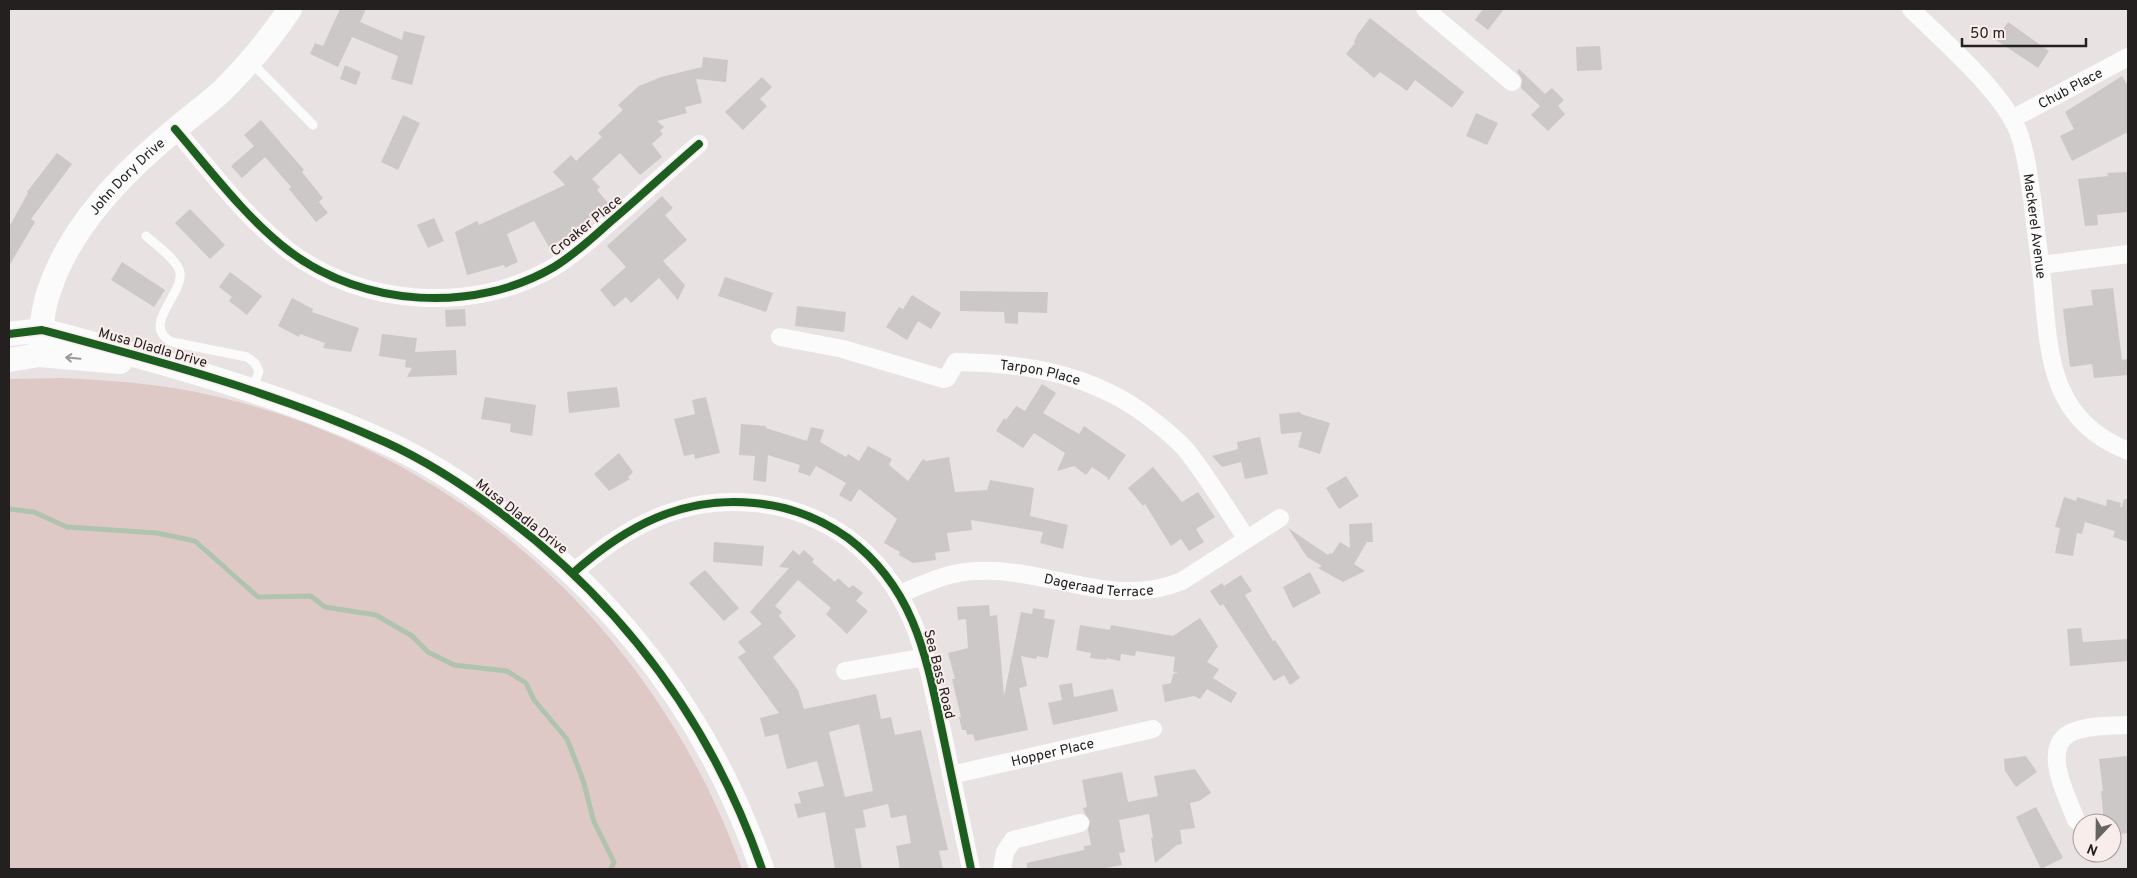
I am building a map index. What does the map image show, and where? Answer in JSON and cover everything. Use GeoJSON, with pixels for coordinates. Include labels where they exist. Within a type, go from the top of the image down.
{"type":"FeatureCollection","features":[{"type":"Feature","properties":{"kind":"street","name":"John Dory Drive"},"geometry":{"type":"LineString","coordinates":[[39,355],[44,310],[50,288],[61,263],[80,231],[118,183],[175,129],[221,92],[251,61],[290,9]]}},
{"type":"Feature","properties":{"kind":"street"},"geometry":{"type":"LineString","coordinates":[[1425,9],[1512,82]]}},
{"type":"Feature","properties":{"kind":"street","name":"Mackerel Avenue"},"geometry":{"type":"LineString","coordinates":[[1911,9],[1999,100],[2012,119],[2024,149],[2041,266],[2048,348],[2055,375],[2077,416],[2108,442],[2128,451]]}},
{"type":"Feature","properties":{"kind":"street","name":"Chub Place"},"geometry":{"type":"LineString","coordinates":[[2012,119],[2128,57]]}},
{"type":"Feature","properties":{"kind":"street","name":"Croaker Place"},"geometry":{"type":"LineString","coordinates":[[175,129],[257,223],[303,260],[350,282],[380,292],[441,299],[488,293],[553,267],[577,252],[699,144]]}},
{"type":"Feature","properties":{"kind":"street"},"geometry":{"type":"LineString","coordinates":[[2041,266],[2128,254]]}},
{"type":"Feature","properties":{"kind":"street","name":"Musa Dladla Drive"},"geometry":{"type":"LineString","coordinates":[[9,334],[42,330],[253,390],[386,443],[437,470],[499,510],[573,573],[625,627],[665,679],[701,734],[736,804],[762,869]]}},
{"type":"Feature","properties":{"kind":"street","name":"Tarpon Place"},"geometry":{"type":"LineString","coordinates":[[780,337],[843,349],[944,379],[947,378],[956,362],[988,363],[1038,368],[1092,384],[1138,408],[1186,451],[1247,539]]}},
{"type":"Feature","properties":{"kind":"street","name":"Musa Dladla Drive"},"geometry":{"type":"LineString","coordinates":[[9,360],[39,355],[174,366]]}},
{"type":"Feature","properties":{"kind":"street","name":"Sea Bass Road"},"geometry":{"type":"LineString","coordinates":[[573,573],[595,553],[630,530],[657,517],[687,506],[736,501],[767,504],[792,510],[836,530],[866,553],[890,579],[900,594],[915,626],[926,657],[971,869]]}},
{"type":"Feature","properties":{"kind":"street","name":"Dageraad Terrace"},"geometry":{"type":"LineString","coordinates":[[900,594],[948,574],[978,571],[1042,578],[1100,590],[1137,592],[1164,589],[1182,581],[1280,518]]}},
{"type":"Feature","properties":{"kind":"street"},"geometry":{"type":"LineString","coordinates":[[845,671],[926,657]]}},
{"type":"Feature","properties":{"kind":"street"},"geometry":{"type":"LineString","coordinates":[[2073,813],[2056,766],[2055,752],[2061,741],[2073,732],[2090,728],[2128,725]]}},
{"type":"Feature","properties":{"kind":"street","name":"Hopper Place"},"geometry":{"type":"LineString","coordinates":[[951,775],[1153,729]]}},
{"type":"Feature","properties":{"kind":"street"},"geometry":{"type":"LineString","coordinates":[[1002,869],[1005,852],[1013,840],[1080,823]]}},
{"type":"Feature","properties":{"kind":"lane"},"geometry":{"type":"LineString","coordinates":[[251,61],[313,125]]}},
{"type":"Feature","properties":{"kind":"lane"},"geometry":{"type":"LineString","coordinates":[[146,236],[178,265],[180,273],[180,282],[162,316],[160,330],[165,338],[172,342],[247,357],[255,363],[259,371],[253,390]]}},
{"type":"Feature","properties":{"kind":"shaded area"},"geometry":{"type":"Polygon","coordinates":[[[62,378],[127,382],[175,388],[285,416],[374,452],[456,500],[530,557],[597,623],[655,698],[704,780],[742,869],[9,869],[9,379],[62,378]]]}},
{"type":"Feature","properties":{"kind":"building"},"geometry":{"type":"Polygon","coordinates":[[[340,9],[366,9],[360,22],[402,40],[404,31],[425,36],[412,85],[391,79],[398,56],[352,37],[338,67],[310,54],[315,43],[323,46],[340,9]]]}},
{"type":"Feature","properties":{"kind":"building"},"geometry":{"type":"Polygon","coordinates":[[[1483,9],[1504,9],[1488,30],[1475,20],[1483,9]]]}},
{"type":"Feature","properties":{"kind":"building"},"geometry":{"type":"Polygon","coordinates":[[[1370,18],[1464,92],[1452,108],[1415,80],[1407,91],[1380,72],[1374,78],[1346,54],[1370,18]]]}},
{"type":"Feature","properties":{"kind":"building"},"geometry":{"type":"Polygon","coordinates":[[[2008,22],[2049,51],[2038,68],[1996,40],[2008,22]]]}},
{"type":"Feature","properties":{"kind":"building"},"geometry":{"type":"Polygon","coordinates":[[[1600,46],[1602,70],[1577,71],[1576,47],[1600,46]]]}},
{"type":"Feature","properties":{"kind":"building"},"geometry":{"type":"Polygon","coordinates":[[[703,57],[728,60],[726,82],[696,79],[702,103],[685,107],[687,113],[657,121],[664,127],[660,131],[663,134],[652,144],[662,157],[640,175],[620,153],[592,179],[600,187],[597,190],[608,203],[573,233],[549,247],[534,221],[507,234],[518,262],[505,268],[504,265],[467,275],[455,232],[477,221],[479,225],[565,185],[553,172],[571,155],[576,161],[602,137],[598,133],[623,110],[618,105],[639,86],[661,77],[702,67],[703,57]]]}},
{"type":"Feature","properties":{"kind":"building"},"geometry":{"type":"Polygon","coordinates":[[[345,65],[361,72],[356,85],[340,79],[345,65]]]}},
{"type":"Feature","properties":{"kind":"building"},"geometry":{"type":"Polygon","coordinates":[[[1519,69],[1545,94],[1552,88],[1564,100],[1558,106],[1565,114],[1548,131],[1531,115],[1540,106],[1521,88],[1522,79],[1517,72],[1519,69]]]}},
{"type":"Feature","properties":{"kind":"building"},"geometry":{"type":"Polygon","coordinates":[[[2122,76],[2128,86],[2128,132],[2072,161],[2060,136],[2074,129],[2065,112],[2122,76]]]}},
{"type":"Feature","properties":{"kind":"building"},"geometry":{"type":"Polygon","coordinates":[[[762,77],[772,87],[760,99],[767,106],[743,130],[725,112],[762,77]]]}},
{"type":"Feature","properties":{"kind":"building"},"geometry":{"type":"Polygon","coordinates":[[[1476,113],[1498,123],[1487,145],[1466,136],[1476,113]]]}},
{"type":"Feature","properties":{"kind":"building"},"geometry":{"type":"Polygon","coordinates":[[[403,115],[420,123],[398,170],[381,162],[403,115]]]}},
{"type":"Feature","properties":{"kind":"building"},"geometry":{"type":"Polygon","coordinates":[[[261,120],[304,170],[302,172],[323,198],[319,202],[328,213],[316,222],[289,189],[291,187],[265,157],[242,178],[231,166],[254,146],[244,135],[261,120]]]}},
{"type":"Feature","properties":{"kind":"building"},"geometry":{"type":"Polygon","coordinates":[[[57,153],[72,164],[31,219],[35,222],[9,266],[9,227],[27,192],[57,153]]]}},
{"type":"Feature","properties":{"kind":"building"},"geometry":{"type":"Polygon","coordinates":[[[2128,172],[2128,212],[2097,215],[2098,225],[2085,226],[2078,179],[2108,176],[2107,173],[2128,172]]]}},
{"type":"Feature","properties":{"kind":"building"},"geometry":{"type":"Polygon","coordinates":[[[662,196],[673,208],[665,215],[687,240],[663,261],[685,285],[678,300],[659,278],[631,303],[626,297],[614,307],[600,290],[626,267],[607,246],[662,196]]]}},
{"type":"Feature","properties":{"kind":"building"},"geometry":{"type":"Polygon","coordinates":[[[190,209],[225,245],[210,259],[175,223],[190,209]]]}},
{"type":"Feature","properties":{"kind":"building"},"geometry":{"type":"Polygon","coordinates":[[[434,218],[444,241],[428,248],[417,225],[434,218]]]}},
{"type":"Feature","properties":{"kind":"building"},"geometry":{"type":"Polygon","coordinates":[[[122,262],[165,290],[154,307],[111,280],[122,262]]]}},
{"type":"Feature","properties":{"kind":"building"},"geometry":{"type":"Polygon","coordinates":[[[230,272],[262,296],[247,315],[229,301],[232,297],[219,287],[230,272]]]}},
{"type":"Feature","properties":{"kind":"building"},"geometry":{"type":"Polygon","coordinates":[[[725,277],[773,293],[766,312],[718,296],[725,277]]]}},
{"type":"Feature","properties":{"kind":"building"},"geometry":{"type":"Polygon","coordinates":[[[2113,288],[2122,360],[2128,359],[2128,375],[2094,378],[2092,364],[2070,367],[2063,309],[2093,305],[2091,290],[2113,288]]]}},
{"type":"Feature","properties":{"kind":"building"},"geometry":{"type":"Polygon","coordinates":[[[960,291],[1048,292],[1047,313],[1018,312],[1018,324],[1005,323],[1004,312],[960,311],[960,291]]]}},
{"type":"Feature","properties":{"kind":"building"},"geometry":{"type":"Polygon","coordinates":[[[912,295],[941,313],[931,329],[918,321],[907,340],[886,327],[899,307],[903,309],[912,295]]]}},
{"type":"Feature","properties":{"kind":"building"},"geometry":{"type":"Polygon","coordinates":[[[292,298],[313,309],[312,312],[359,328],[351,352],[323,348],[325,343],[300,334],[299,337],[278,326],[292,298]]]}},
{"type":"Feature","properties":{"kind":"building"},"geometry":{"type":"Polygon","coordinates":[[[797,306],[846,312],[844,332],[795,326],[797,306]]]}},
{"type":"Feature","properties":{"kind":"building"},"geometry":{"type":"Polygon","coordinates":[[[465,309],[466,326],[446,327],[445,310],[465,309]]]}},
{"type":"Feature","properties":{"kind":"building"},"geometry":{"type":"Polygon","coordinates":[[[382,334],[417,338],[415,352],[456,350],[457,375],[407,377],[412,368],[405,367],[406,360],[379,356],[382,334]]]}},
{"type":"Feature","properties":{"kind":"building"},"geometry":{"type":"Polygon","coordinates":[[[1042,384],[1056,393],[1043,413],[1079,434],[1084,426],[1126,455],[1108,481],[1108,478],[1092,467],[1086,475],[1074,466],[1057,471],[1065,453],[1034,433],[1023,448],[996,431],[1004,418],[1006,420],[1016,406],[1025,411],[1042,384]]]}},
{"type":"Feature","properties":{"kind":"building"},"geometry":{"type":"Polygon","coordinates":[[[617,387],[620,407],[569,413],[567,392],[617,387]]]}},
{"type":"Feature","properties":{"kind":"building"},"geometry":{"type":"Polygon","coordinates":[[[485,397],[536,405],[532,436],[510,432],[511,424],[481,419],[485,397]]]}},
{"type":"Feature","properties":{"kind":"building"},"geometry":{"type":"Polygon","coordinates":[[[706,397],[720,453],[695,459],[694,454],[684,456],[674,419],[695,414],[692,400],[706,397]]]}},
{"type":"Feature","properties":{"kind":"building"},"geometry":{"type":"Polygon","coordinates":[[[1300,412],[1301,414],[1330,423],[1320,454],[1298,447],[1302,432],[1281,434],[1279,414],[1300,412]]]}},
{"type":"Feature","properties":{"kind":"building"},"geometry":{"type":"Polygon","coordinates":[[[741,424],[766,426],[766,428],[807,441],[811,427],[824,430],[820,442],[846,457],[848,454],[859,461],[868,446],[892,459],[889,465],[908,481],[923,459],[926,461],[949,457],[955,492],[987,490],[990,480],[1034,488],[1030,516],[1068,525],[1063,549],[1040,543],[1043,532],[971,520],[972,530],[947,533],[950,551],[935,553],[936,560],[913,563],[899,555],[900,552],[884,543],[897,519],[859,489],[851,502],[839,495],[846,483],[816,466],[810,476],[798,472],[800,465],[768,455],[766,482],[753,480],[755,456],[739,455],[741,424]]]}},
{"type":"Feature","properties":{"kind":"building"},"geometry":{"type":"Polygon","coordinates":[[[1260,437],[1268,474],[1245,479],[1241,462],[1222,467],[1212,456],[1238,449],[1237,442],[1260,437]]]}},
{"type":"Feature","properties":{"kind":"building"},"geometry":{"type":"Polygon","coordinates":[[[619,453],[633,472],[628,477],[630,479],[609,491],[594,474],[619,453]]]}},
{"type":"Feature","properties":{"kind":"building"},"geometry":{"type":"Polygon","coordinates":[[[1153,467],[1182,502],[1198,492],[1215,517],[1196,529],[1204,542],[1189,551],[1181,539],[1171,546],[1145,504],[1143,506],[1128,488],[1153,467]]]}},
{"type":"Feature","properties":{"kind":"building"},"geometry":{"type":"Polygon","coordinates":[[[1346,476],[1359,496],[1339,509],[1326,488],[1346,476]]]}},
{"type":"Feature","properties":{"kind":"building"},"geometry":{"type":"Polygon","coordinates":[[[2064,497],[2076,501],[2077,497],[2106,506],[2107,499],[2121,503],[2120,507],[2122,507],[2124,499],[2128,499],[2128,542],[2113,537],[2115,531],[2085,522],[2082,534],[2077,533],[2073,556],[2055,553],[2060,528],[2055,527],[2064,497]]]}},
{"type":"Feature","properties":{"kind":"building"},"geometry":{"type":"Polygon","coordinates":[[[1372,523],[1373,542],[1367,542],[1354,564],[1365,571],[1343,582],[1318,568],[1322,566],[1307,557],[1288,528],[1328,555],[1332,554],[1340,542],[1350,548],[1349,524],[1372,523]]]}},
{"type":"Feature","properties":{"kind":"building"},"geometry":{"type":"Polygon","coordinates":[[[714,542],[764,546],[762,566],[713,562],[714,542]]]}},
{"type":"Feature","properties":{"kind":"building"},"geometry":{"type":"Polygon","coordinates":[[[793,550],[799,555],[804,550],[814,559],[812,562],[835,582],[838,578],[849,588],[853,585],[863,593],[856,601],[868,611],[847,634],[826,614],[831,608],[798,580],[775,606],[782,612],[779,616],[796,636],[773,657],[798,690],[804,709],[876,694],[881,719],[891,717],[895,735],[921,730],[948,850],[939,851],[943,869],[900,869],[896,846],[911,843],[906,815],[891,818],[888,804],[863,810],[866,827],[855,829],[862,869],[835,869],[825,812],[798,818],[794,804],[801,803],[798,792],[824,786],[817,761],[787,769],[778,734],[765,737],[760,718],[779,713],[738,657],[746,652],[738,642],[762,624],[750,612],[789,568],[779,567],[793,550]],[[859,724],[829,732],[845,797],[873,791],[859,724]]]}},
{"type":"Feature","properties":{"kind":"building"},"geometry":{"type":"Polygon","coordinates":[[[705,570],[739,608],[724,621],[689,583],[705,570]]]}},
{"type":"Feature","properties":{"kind":"building"},"geometry":{"type":"Polygon","coordinates":[[[1310,572],[1321,593],[1293,608],[1283,587],[1310,572]]]}},
{"type":"Feature","properties":{"kind":"building"},"geometry":{"type":"Polygon","coordinates":[[[1241,575],[1252,591],[1245,595],[1273,641],[1275,640],[1300,678],[1290,685],[1284,675],[1274,681],[1223,604],[1220,606],[1210,591],[1222,583],[1224,586],[1241,575]]]}},
{"type":"Feature","properties":{"kind":"building"},"geometry":{"type":"Polygon","coordinates":[[[989,605],[990,616],[997,615],[1004,696],[1021,612],[1032,614],[1033,608],[1045,610],[1044,618],[1055,620],[1048,658],[1037,656],[1036,659],[1021,656],[1027,686],[1019,688],[1028,730],[975,741],[973,734],[967,735],[966,730],[962,730],[959,717],[961,717],[952,679],[955,679],[948,653],[968,648],[966,619],[958,620],[957,607],[989,605]]]}},
{"type":"Feature","properties":{"kind":"building"},"geometry":{"type":"Polygon","coordinates":[[[1200,618],[1218,646],[1207,662],[1219,669],[1213,678],[1237,693],[1231,703],[1207,689],[1200,699],[1194,696],[1165,702],[1162,685],[1171,683],[1173,674],[1179,673],[1173,672],[1175,657],[1136,651],[1135,656],[1121,654],[1120,661],[1106,658],[1107,660],[1090,658],[1091,653],[1076,650],[1080,625],[1110,630],[1111,625],[1173,636],[1200,618]]]}},
{"type":"Feature","properties":{"kind":"building"},"geometry":{"type":"Polygon","coordinates":[[[2081,628],[2083,642],[2128,639],[2128,661],[2070,666],[2067,629],[2081,628]]]}},
{"type":"Feature","properties":{"kind":"building"},"geometry":{"type":"Polygon","coordinates":[[[1072,683],[1074,697],[1113,689],[1118,711],[1053,725],[1048,703],[1062,700],[1059,685],[1072,683]]]}},
{"type":"Feature","properties":{"kind":"building"},"geometry":{"type":"Polygon","coordinates":[[[2026,756],[2037,772],[2016,787],[2005,771],[2004,759],[2026,756]]]}},
{"type":"Feature","properties":{"kind":"building"},"geometry":{"type":"Polygon","coordinates":[[[2128,756],[2128,833],[2122,834],[2122,813],[2103,813],[2101,791],[2103,791],[2099,759],[2128,756]]]}},
{"type":"Feature","properties":{"kind":"building"},"geometry":{"type":"Polygon","coordinates":[[[1195,769],[1211,793],[1199,801],[1190,803],[1195,828],[1180,830],[1182,844],[1177,845],[1155,863],[1149,814],[1119,820],[1125,852],[1119,853],[1122,865],[1100,869],[1027,869],[1027,863],[1084,850],[1084,846],[1091,845],[1088,830],[1090,821],[1083,808],[1087,807],[1082,780],[1122,772],[1128,802],[1158,796],[1154,776],[1195,769]]]}},
{"type":"Feature","properties":{"kind":"building"},"geometry":{"type":"Polygon","coordinates":[[[2036,807],[2063,858],[2041,869],[2016,817],[2036,807]]]}},
{"type":"Feature","properties":{"kind":"waterway"},"geometry":{"type":"LineString","coordinates":[[9,509],[34,512],[67,527],[157,533],[195,541],[258,597],[311,596],[325,607],[376,615],[412,636],[428,652],[454,665],[507,671],[526,683],[534,700],[567,739],[583,780],[594,822],[614,862],[611,869]]}},
{"type":"Feature","properties":{"kind":"cycle path"},"geometry":{"type":"LineString","coordinates":[[175,129],[243,209],[289,251],[318,270],[350,284],[384,293],[419,298],[455,297],[489,292],[523,282],[554,267],[571,256],[699,144]]}},
{"type":"Feature","properties":{"kind":"cycle path"},"geometry":{"type":"LineString","coordinates":[[9,334],[42,330],[172,366],[259,393],[343,424],[385,442],[464,486],[536,541],[574,575],[642,649],[672,689],[698,731],[744,821],[762,869]]}},
{"type":"Feature","properties":{"kind":"cycle path"},"geometry":{"type":"LineString","coordinates":[[573,573],[593,556],[635,528],[656,518],[703,504],[728,502],[754,503],[779,507],[815,519],[848,538],[871,558],[890,580],[916,629],[932,682],[971,869]]}}]}
